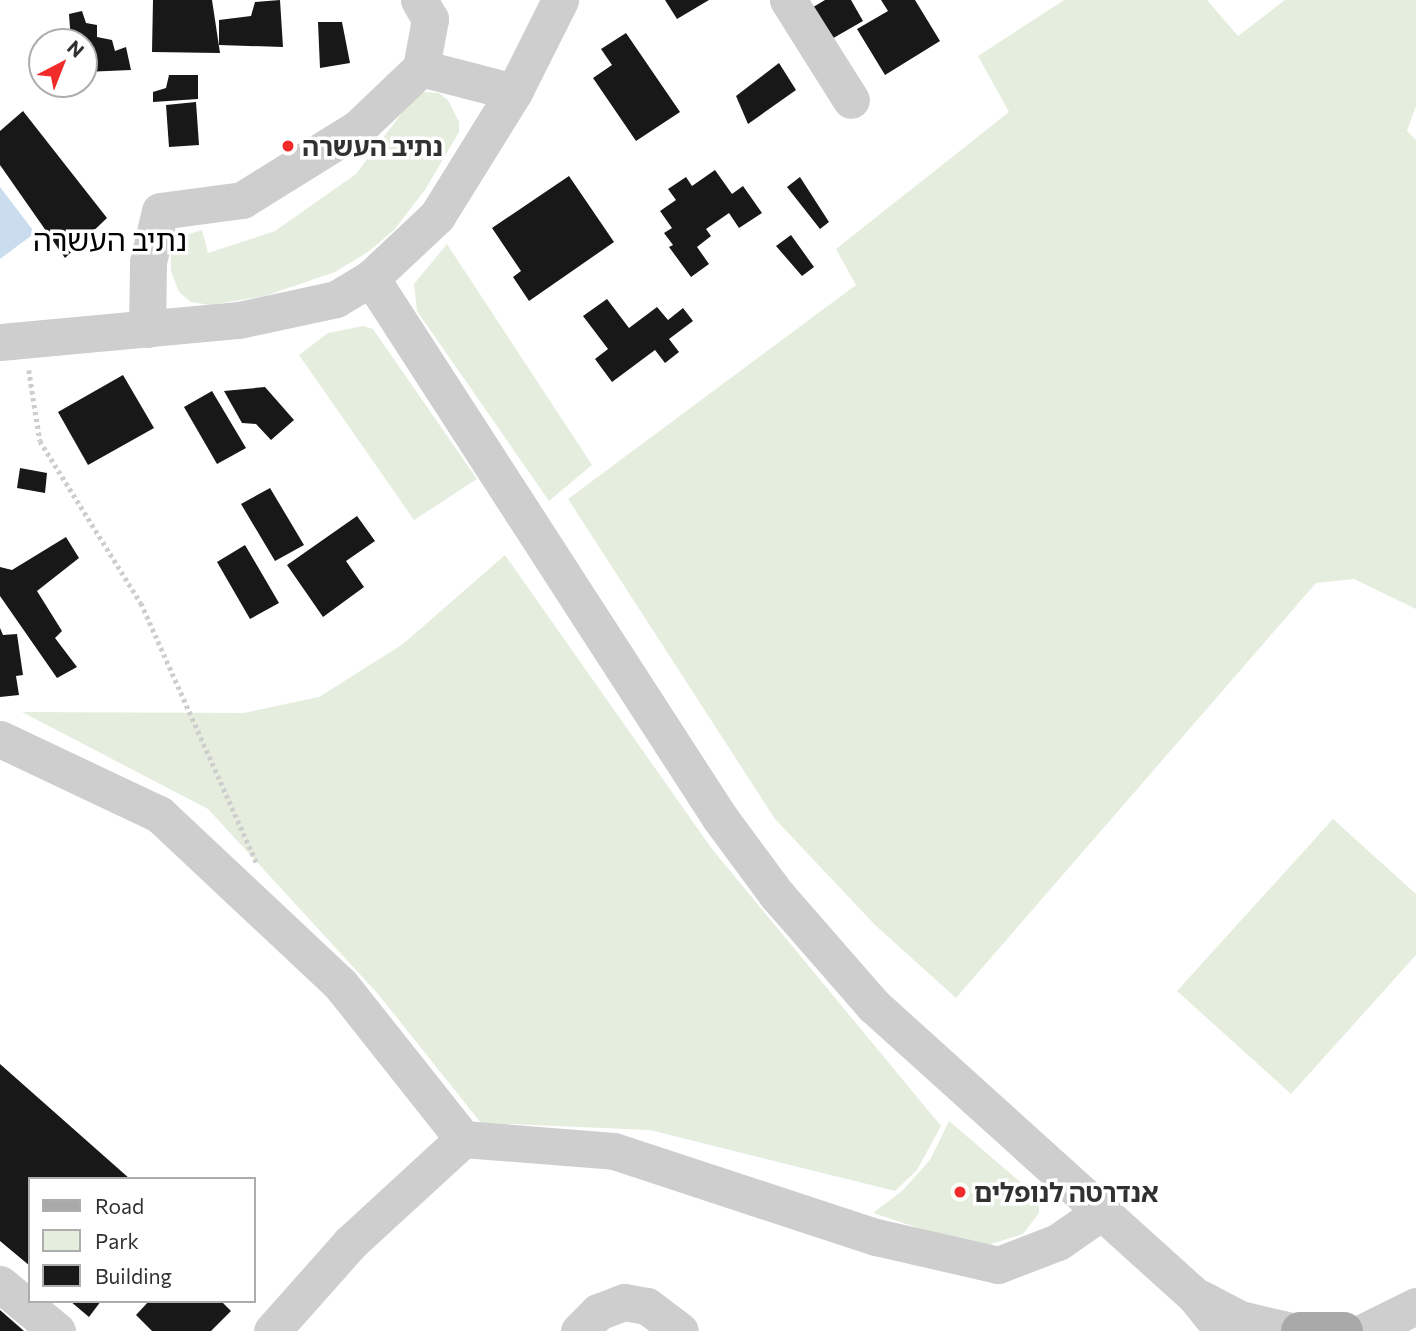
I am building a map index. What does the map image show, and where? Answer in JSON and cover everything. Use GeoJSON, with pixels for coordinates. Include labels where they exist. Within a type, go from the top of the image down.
{"type":"FeatureCollection","features":[{"type":"Feature","properties":{"kind":"main road"},"geometry":{"type":"LineString","coordinates":[[1300,1331],[1344,1331]]}},
{"type":"Feature","properties":{"kind":"street"},"geometry":{"type":"LineString","coordinates":[[147,329],[148,262],[160,211],[242,200],[358,128],[421,68],[430,19],[419,0]]}},
{"type":"Feature","properties":{"kind":"street"},"geometry":{"type":"LineString","coordinates":[[13,342],[239,320],[336,299],[371,278],[437,216],[514,92],[560,0]]}},
{"type":"Feature","properties":{"kind":"street"},"geometry":{"type":"LineString","coordinates":[[788,0],[851,100]]}},
{"type":"Feature","properties":{"kind":"street"},"geometry":{"type":"LineString","coordinates":[[421,68],[514,92]]}},
{"type":"Feature","properties":{"kind":"street"},"geometry":{"type":"LineString","coordinates":[[371,278],[720,818],[777,895],[827,956],[883,1015],[1195,1296],[1223,1331]]}},
{"type":"Feature","properties":{"kind":"street"},"geometry":{"type":"LineString","coordinates":[[0,739],[159,814],[341,985],[463,1139],[614,1151],[876,1237],[998,1265],[1058,1242],[1101,1212]]}},
{"type":"Feature","properties":{"kind":"street"},"geometry":{"type":"LineString","coordinates":[[272,1331],[350,1243],[463,1139]]}},
{"type":"Feature","properties":{"kind":"street"},"geometry":{"type":"LineString","coordinates":[[0,1284],[57,1331]]}},
{"type":"Feature","properties":{"kind":"street"},"geometry":{"type":"LineString","coordinates":[[1195,1296],[1240,1319],[1291,1331]]}},
{"type":"Feature","properties":{"kind":"street"},"geometry":{"type":"LineString","coordinates":[[579,1331],[598,1312],[624,1302],[646,1306],[680,1331]]}},
{"type":"Feature","properties":{"kind":"street"},"geometry":{"type":"LineString","coordinates":[[1365,1331],[1416,1306]]}},
{"type":"Feature","properties":{"kind":"street"},"geometry":{"type":"LineString","coordinates":[[1410,1331],[1416,1322]]}},
{"type":"Feature","properties":{"kind":"path"},"geometry":{"type":"LineString","coordinates":[[13,342],[40,441],[141,603],[241,818],[259,868]]}},
{"type":"Feature","properties":{"kind":"green space"},"geometry":{"type":"Polygon","coordinates":[[[1064,0],[1207,0],[1238,36],[1285,0],[1416,0],[1416,106],[1407,131],[1416,140],[1416,609],[1354,579],[1316,583],[956,998],[875,925],[775,819],[568,499],[856,285],[836,249],[1009,112],[978,56],[1064,0]]]}},
{"type":"Feature","properties":{"kind":"green space"},"geometry":{"type":"Polygon","coordinates":[[[424,92],[439,93],[448,100],[459,122],[459,132],[425,190],[394,230],[368,252],[335,272],[265,296],[210,305],[191,302],[179,292],[171,271],[171,252],[189,234],[202,230],[208,253],[275,231],[356,174],[410,102],[424,92]]]}},
{"type":"Feature","properties":{"kind":"green space"},"geometry":{"type":"Polygon","coordinates":[[[447,244],[592,465],[549,501],[417,311],[414,284],[447,244]]]}},
{"type":"Feature","properties":{"kind":"green space"},"geometry":{"type":"Polygon","coordinates":[[[363,326],[373,329],[477,479],[414,520],[299,355],[328,333],[363,326]]]}},
{"type":"Feature","properties":{"kind":"green space"},"geometry":{"type":"Polygon","coordinates":[[[505,555],[712,849],[941,1126],[917,1170],[895,1191],[650,1130],[481,1123],[378,994],[208,809],[22,712],[244,713],[319,697],[403,644],[505,555]]]}},
{"type":"Feature","properties":{"kind":"green space"},"geometry":{"type":"Polygon","coordinates":[[[1333,819],[1416,894],[1416,955],[1291,1094],[1177,991],[1333,819]]]}},
{"type":"Feature","properties":{"kind":"green space"},"geometry":{"type":"Polygon","coordinates":[[[949,1121],[1039,1198],[1039,1213],[1023,1234],[979,1248],[873,1213],[902,1191],[930,1160],[949,1121]]]}},
{"type":"Feature","properties":{"kind":"water"},"geometry":{"type":"Polygon","coordinates":[[[0,187],[35,233],[0,259],[0,187]]]}},
{"type":"Feature","properties":{"kind":"building"},"geometry":{"type":"Polygon","coordinates":[[[153,0],[212,0],[220,53],[152,52],[153,0]]]}},
{"type":"Feature","properties":{"kind":"building"},"geometry":{"type":"Polygon","coordinates":[[[280,0],[283,47],[219,45],[219,20],[251,16],[255,2],[280,0]]]}},
{"type":"Feature","properties":{"kind":"building"},"geometry":{"type":"Polygon","coordinates":[[[665,0],[709,0],[677,19],[665,0]]]}},
{"type":"Feature","properties":{"kind":"building"},"geometry":{"type":"Polygon","coordinates":[[[825,0],[851,0],[863,21],[823,44],[805,12],[825,0]]]}},
{"type":"Feature","properties":{"kind":"building"},"geometry":{"type":"Polygon","coordinates":[[[881,0],[915,0],[940,41],[885,75],[857,29],[888,11],[881,0]]]}},
{"type":"Feature","properties":{"kind":"building"},"geometry":{"type":"Polygon","coordinates":[[[82,11],[86,23],[97,25],[97,28],[70,28],[69,14],[82,11]]]}},
{"type":"Feature","properties":{"kind":"building"},"geometry":{"type":"Polygon","coordinates":[[[318,22],[342,22],[350,63],[320,68],[318,22]]]}},
{"type":"Feature","properties":{"kind":"building"},"geometry":{"type":"Polygon","coordinates":[[[626,33],[680,112],[636,141],[593,78],[612,65],[601,49],[626,33]]]}},
{"type":"Feature","properties":{"kind":"building"},"geometry":{"type":"Polygon","coordinates":[[[98,37],[112,40],[115,51],[126,47],[131,70],[98,71],[98,37]]]}},
{"type":"Feature","properties":{"kind":"building"},"geometry":{"type":"Polygon","coordinates":[[[779,63],[796,90],[748,124],[736,96],[779,63]]]}},
{"type":"Feature","properties":{"kind":"building"},"geometry":{"type":"Polygon","coordinates":[[[169,75],[198,75],[198,99],[153,102],[153,92],[166,88],[169,75]]]}},
{"type":"Feature","properties":{"kind":"building"},"geometry":{"type":"Polygon","coordinates":[[[196,102],[199,145],[169,147],[166,105],[196,102]]]}},
{"type":"Feature","properties":{"kind":"building"},"geometry":{"type":"Polygon","coordinates":[[[23,111],[107,218],[65,258],[0,165],[0,131],[23,111]]]}},
{"type":"Feature","properties":{"kind":"building"},"geometry":{"type":"Polygon","coordinates":[[[715,170],[732,194],[743,186],[762,213],[739,228],[729,213],[706,229],[711,236],[697,247],[709,264],[691,277],[669,247],[673,245],[664,233],[672,228],[660,211],[676,200],[668,189],[686,177],[692,186],[715,170]]]}},
{"type":"Feature","properties":{"kind":"building"},"geometry":{"type":"Polygon","coordinates":[[[569,176],[614,242],[529,301],[513,277],[521,271],[492,228],[569,176]]]}},
{"type":"Feature","properties":{"kind":"building"},"geometry":{"type":"Polygon","coordinates":[[[800,177],[829,222],[820,229],[787,187],[800,177]]]}},
{"type":"Feature","properties":{"kind":"building"},"geometry":{"type":"Polygon","coordinates":[[[791,235],[814,267],[802,276],[776,246],[791,235]]]}},
{"type":"Feature","properties":{"kind":"building"},"geometry":{"type":"Polygon","coordinates":[[[607,299],[629,328],[657,307],[668,320],[683,308],[693,321],[669,339],[679,352],[665,363],[655,350],[612,382],[595,359],[608,349],[583,316],[607,299]]]}},
{"type":"Feature","properties":{"kind":"building"},"geometry":{"type":"Polygon","coordinates":[[[123,375],[154,428],[88,465],[58,412],[123,375]]]}},
{"type":"Feature","properties":{"kind":"building"},"geometry":{"type":"Polygon","coordinates":[[[265,387],[294,420],[271,440],[256,424],[242,423],[224,391],[265,387]]]}},
{"type":"Feature","properties":{"kind":"building"},"geometry":{"type":"Polygon","coordinates":[[[212,391],[246,448],[217,464],[184,407],[212,391]]]}},
{"type":"Feature","properties":{"kind":"building"},"geometry":{"type":"Polygon","coordinates":[[[20,468],[47,473],[45,493],[17,488],[20,468]]]}},
{"type":"Feature","properties":{"kind":"building"},"geometry":{"type":"Polygon","coordinates":[[[270,488],[304,545],[275,561],[241,504],[270,488]]]}},
{"type":"Feature","properties":{"kind":"building"},"geometry":{"type":"Polygon","coordinates":[[[357,516],[375,541],[346,561],[364,587],[323,617],[287,565],[357,516]]]}},
{"type":"Feature","properties":{"kind":"building"},"geometry":{"type":"Polygon","coordinates":[[[66,537],[79,558],[37,591],[62,631],[55,638],[77,667],[57,678],[0,596],[0,567],[12,570],[66,537]]]}},
{"type":"Feature","properties":{"kind":"building"},"geometry":{"type":"Polygon","coordinates":[[[245,545],[279,603],[250,619],[217,562],[245,545]]]}},
{"type":"Feature","properties":{"kind":"building"},"geometry":{"type":"Polygon","coordinates":[[[0,628],[3,635],[17,634],[23,675],[16,676],[19,695],[0,697],[0,628]]]}},
{"type":"Feature","properties":{"kind":"building"},"geometry":{"type":"Polygon","coordinates":[[[0,1064],[128,1177],[28,1177],[28,1264],[0,1241],[0,1064]]]}},
{"type":"Feature","properties":{"kind":"building"},"geometry":{"type":"Polygon","coordinates":[[[72,1303],[100,1303],[89,1317],[72,1303]]]}},
{"type":"Feature","properties":{"kind":"building"},"geometry":{"type":"Polygon","coordinates":[[[147,1303],[223,1303],[231,1311],[211,1331],[152,1331],[136,1315],[147,1303]]]}},
{"type":"Feature","properties":{"kind":"building"},"geometry":{"type":"Polygon","coordinates":[[[0,1310],[24,1331],[0,1331],[0,1310]]]}},
{"type":"Feature","properties":{"kind":"place","name":"נתיב העשרה"},"geometry":{"type":"Point","coordinates":[288,146]}},
{"type":"Feature","properties":{"kind":"place","name":"אנדרטה לנופלים"},"geometry":{"type":"Point","coordinates":[960,1192]}},
{"type":"Feature","properties":{"kind":"district","name":"נתיב העשרה"},"geometry":{"type":"Point","coordinates":[110,239]}}]}
